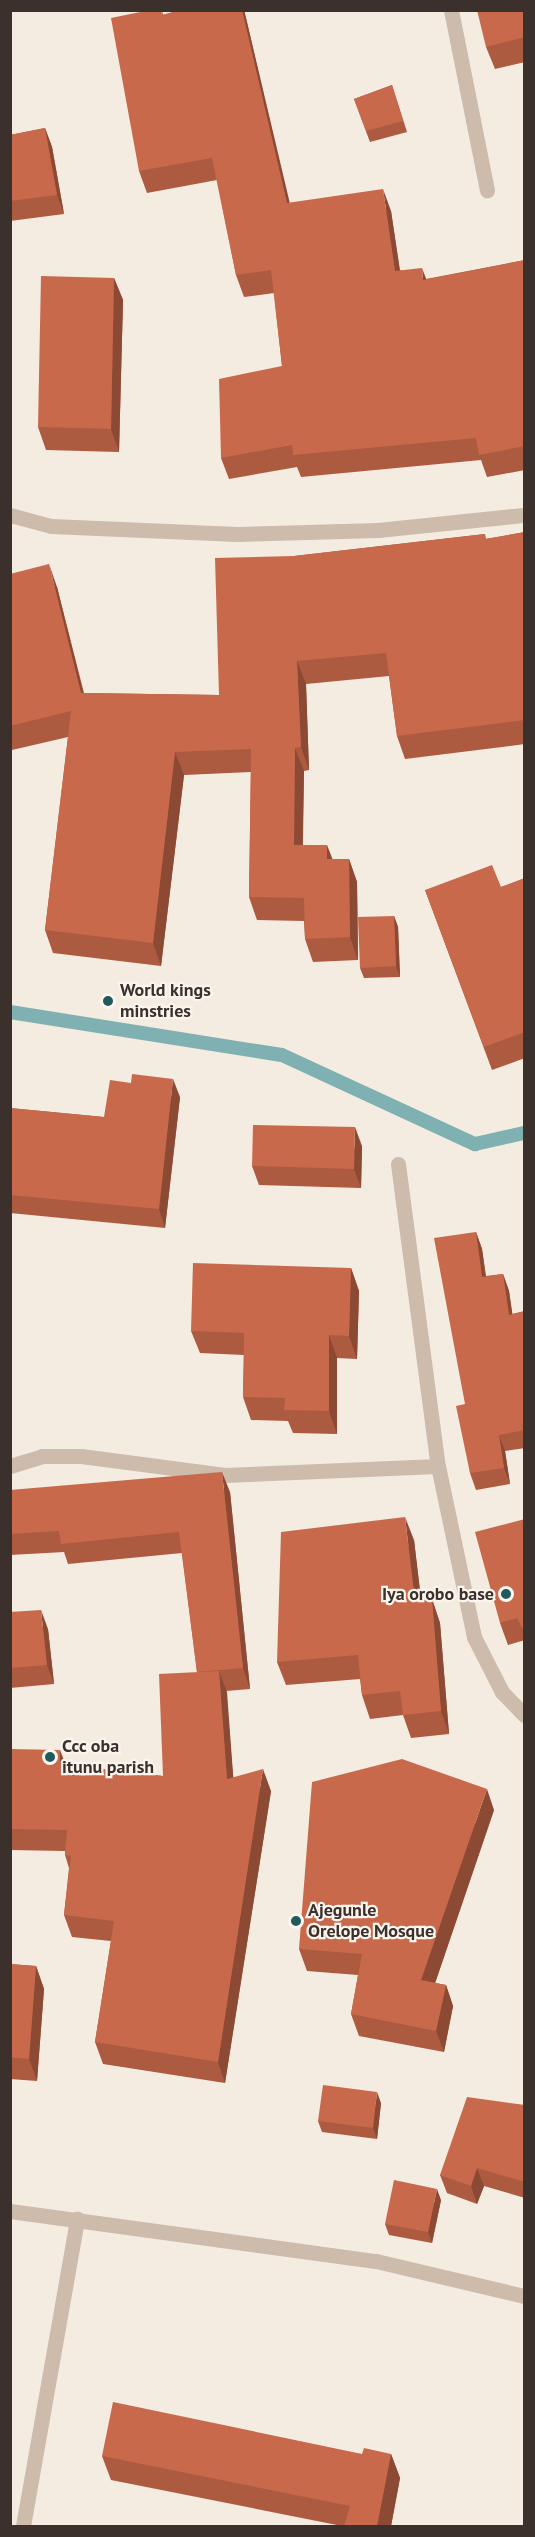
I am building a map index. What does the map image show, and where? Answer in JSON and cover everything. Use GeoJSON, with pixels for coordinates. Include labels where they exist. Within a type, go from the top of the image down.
{"type":"FeatureCollection","features":[{"type":"Feature","properties":{"kind":"street"},"geometry":{"type":"LineString","coordinates":[[451,10],[487,190]]}},
{"type":"Feature","properties":{"kind":"street"},"geometry":{"type":"LineString","coordinates":[[10,515],[51,526],[237,534],[378,531],[525,515]]}},
{"type":"Feature","properties":{"kind":"street"},"geometry":{"type":"LineString","coordinates":[[398,1164],[438,1466],[474,1637],[502,1692],[525,1715]]}},
{"type":"Feature","properties":{"kind":"street"},"geometry":{"type":"LineString","coordinates":[[10,1466],[62,1456],[225,1475],[438,1466]]}},
{"type":"Feature","properties":{"kind":"street"},"geometry":{"type":"LineString","coordinates":[[10,2211],[376,2261],[525,2296]]}},
{"type":"Feature","properties":{"kind":"street"},"geometry":{"type":"LineString","coordinates":[[23,2526],[77,2219]]}},
{"type":"Feature","properties":{"kind":"building"},"geometry":{"type":"Polygon","coordinates":[[[161,10],[162,15],[180,10],[242,10],[287,203],[383,189],[395,271],[422,268],[423,280],[525,260],[525,446],[479,455],[476,438],[293,455],[292,445],[221,458],[219,379],[282,366],[271,270],[236,275],[212,158],[139,171],[111,18],[161,10]]]}},
{"type":"Feature","properties":{"kind":"building"},"geometry":{"type":"Polygon","coordinates":[[[477,10],[525,10],[525,37],[486,47],[477,10]]]}},
{"type":"Feature","properties":{"kind":"building"},"geometry":{"type":"Polygon","coordinates":[[[392,85],[403,121],[366,131],[354,99],[392,85]]]}},
{"type":"Feature","properties":{"kind":"building"},"geometry":{"type":"Polygon","coordinates":[[[45,128],[57,195],[10,201],[10,135],[45,128]]]}},
{"type":"Feature","properties":{"kind":"building"},"geometry":{"type":"Polygon","coordinates":[[[41,276],[114,278],[111,429],[38,427],[41,276]]]}},
{"type":"Feature","properties":{"kind":"building"},"geometry":{"type":"Polygon","coordinates":[[[525,532],[525,720],[397,736],[386,653],[297,661],[301,747],[295,748],[294,845],[327,845],[327,859],[349,859],[350,937],[305,939],[304,898],[249,897],[251,749],[175,752],[153,943],[45,930],[71,711],[10,726],[10,574],[49,564],[81,693],[219,695],[215,558],[294,556],[485,534],[485,539],[525,532]]]}},
{"type":"Feature","properties":{"kind":"building"},"geometry":{"type":"Polygon","coordinates":[[[492,865],[501,887],[525,878],[525,1032],[484,1047],[425,890],[492,865]]]}},
{"type":"Feature","properties":{"kind":"building"},"geometry":{"type":"Polygon","coordinates":[[[394,916],[396,966],[360,968],[358,917],[394,916]]]}},
{"type":"Feature","properties":{"kind":"building"},"geometry":{"type":"Polygon","coordinates":[[[132,1074],[173,1079],[159,1209],[10,1195],[10,1108],[104,1117],[110,1080],[131,1083],[132,1074]]]}},
{"type":"Feature","properties":{"kind":"building"},"geometry":{"type":"Polygon","coordinates":[[[253,1125],[355,1127],[354,1169],[252,1166],[253,1125]]]}},
{"type":"Feature","properties":{"kind":"building"},"geometry":{"type":"Polygon","coordinates":[[[476,1232],[482,1277],[503,1274],[509,1315],[525,1311],[525,1430],[499,1435],[504,1468],[470,1473],[456,1406],[465,1404],[434,1238],[476,1232]]]}},
{"type":"Feature","properties":{"kind":"building"},"geometry":{"type":"Polygon","coordinates":[[[193,1263],[351,1268],[349,1336],[329,1335],[329,1411],[284,1410],[285,1398],[243,1397],[244,1333],[191,1331],[193,1263]]]}},
{"type":"Feature","properties":{"kind":"building"},"geometry":{"type":"Polygon","coordinates":[[[222,1472],[243,1668],[197,1672],[179,1532],[61,1544],[59,1531],[10,1534],[10,1490],[222,1472]]]}},
{"type":"Feature","properties":{"kind":"building"},"geometry":{"type":"Polygon","coordinates":[[[405,1517],[415,1601],[432,1599],[441,1711],[403,1715],[400,1691],[362,1695],[358,1655],[277,1662],[281,1532],[405,1517]]]}},
{"type":"Feature","properties":{"kind":"building"},"geometry":{"type":"Polygon","coordinates":[[[525,1519],[525,1633],[517,1618],[500,1623],[475,1532],[525,1519]]]}},
{"type":"Feature","properties":{"kind":"building"},"geometry":{"type":"Polygon","coordinates":[[[41,1610],[47,1665],[10,1668],[10,1612],[41,1610]]]}},
{"type":"Feature","properties":{"kind":"building"},"geometry":{"type":"Polygon","coordinates":[[[219,1671],[227,1779],[263,1769],[218,2062],[95,2042],[114,1921],[64,1915],[71,1856],[65,1855],[67,1830],[10,1829],[10,1749],[60,1750],[60,1764],[163,1776],[159,1674],[219,1671]]]}},
{"type":"Feature","properties":{"kind":"building"},"geometry":{"type":"Polygon","coordinates":[[[402,1759],[487,1789],[421,1980],[446,1985],[436,2031],[351,2014],[362,1954],[299,1949],[312,1782],[402,1759]]]}},
{"type":"Feature","properties":{"kind":"building"},"geometry":{"type":"Polygon","coordinates":[[[10,1964],[36,1966],[29,2059],[10,2057],[10,1964]]]}},
{"type":"Feature","properties":{"kind":"building"},"geometry":{"type":"Polygon","coordinates":[[[323,2085],[377,2092],[373,2128],[318,2121],[323,2085]]]}},
{"type":"Feature","properties":{"kind":"building"},"geometry":{"type":"Polygon","coordinates":[[[467,2097],[525,2105],[525,2182],[477,2168],[471,2186],[440,2175],[467,2097]]]}},
{"type":"Feature","properties":{"kind":"building"},"geometry":{"type":"Polygon","coordinates":[[[394,2180],[437,2189],[428,2232],[385,2224],[394,2180]]]}},
{"type":"Feature","properties":{"kind":"building"},"geometry":{"type":"Polygon","coordinates":[[[113,2402],[362,2454],[364,2448],[391,2454],[377,2526],[344,2526],[350,2506],[102,2456],[113,2402]]]}},
{"type":"Feature","properties":{"kind":"waterway"},"geometry":{"type":"LineString","coordinates":[[10,1012],[282,1055],[475,1144],[524,1133]]}},
{"type":"Feature","properties":{"kind":"place","name":"World kings minstries"},"geometry":{"type":"Point","coordinates":[108,1001]}},
{"type":"Feature","properties":{"kind":"place","name":"Iya orobo base"},"geometry":{"type":"Point","coordinates":[506,1594]}},
{"type":"Feature","properties":{"kind":"place","name":"Ccc oba itunu parish"},"geometry":{"type":"Point","coordinates":[50,1757]}},
{"type":"Feature","properties":{"kind":"place","name":"Ajegunle Orelope Mosque"},"geometry":{"type":"Point","coordinates":[296,1921]}}]}
